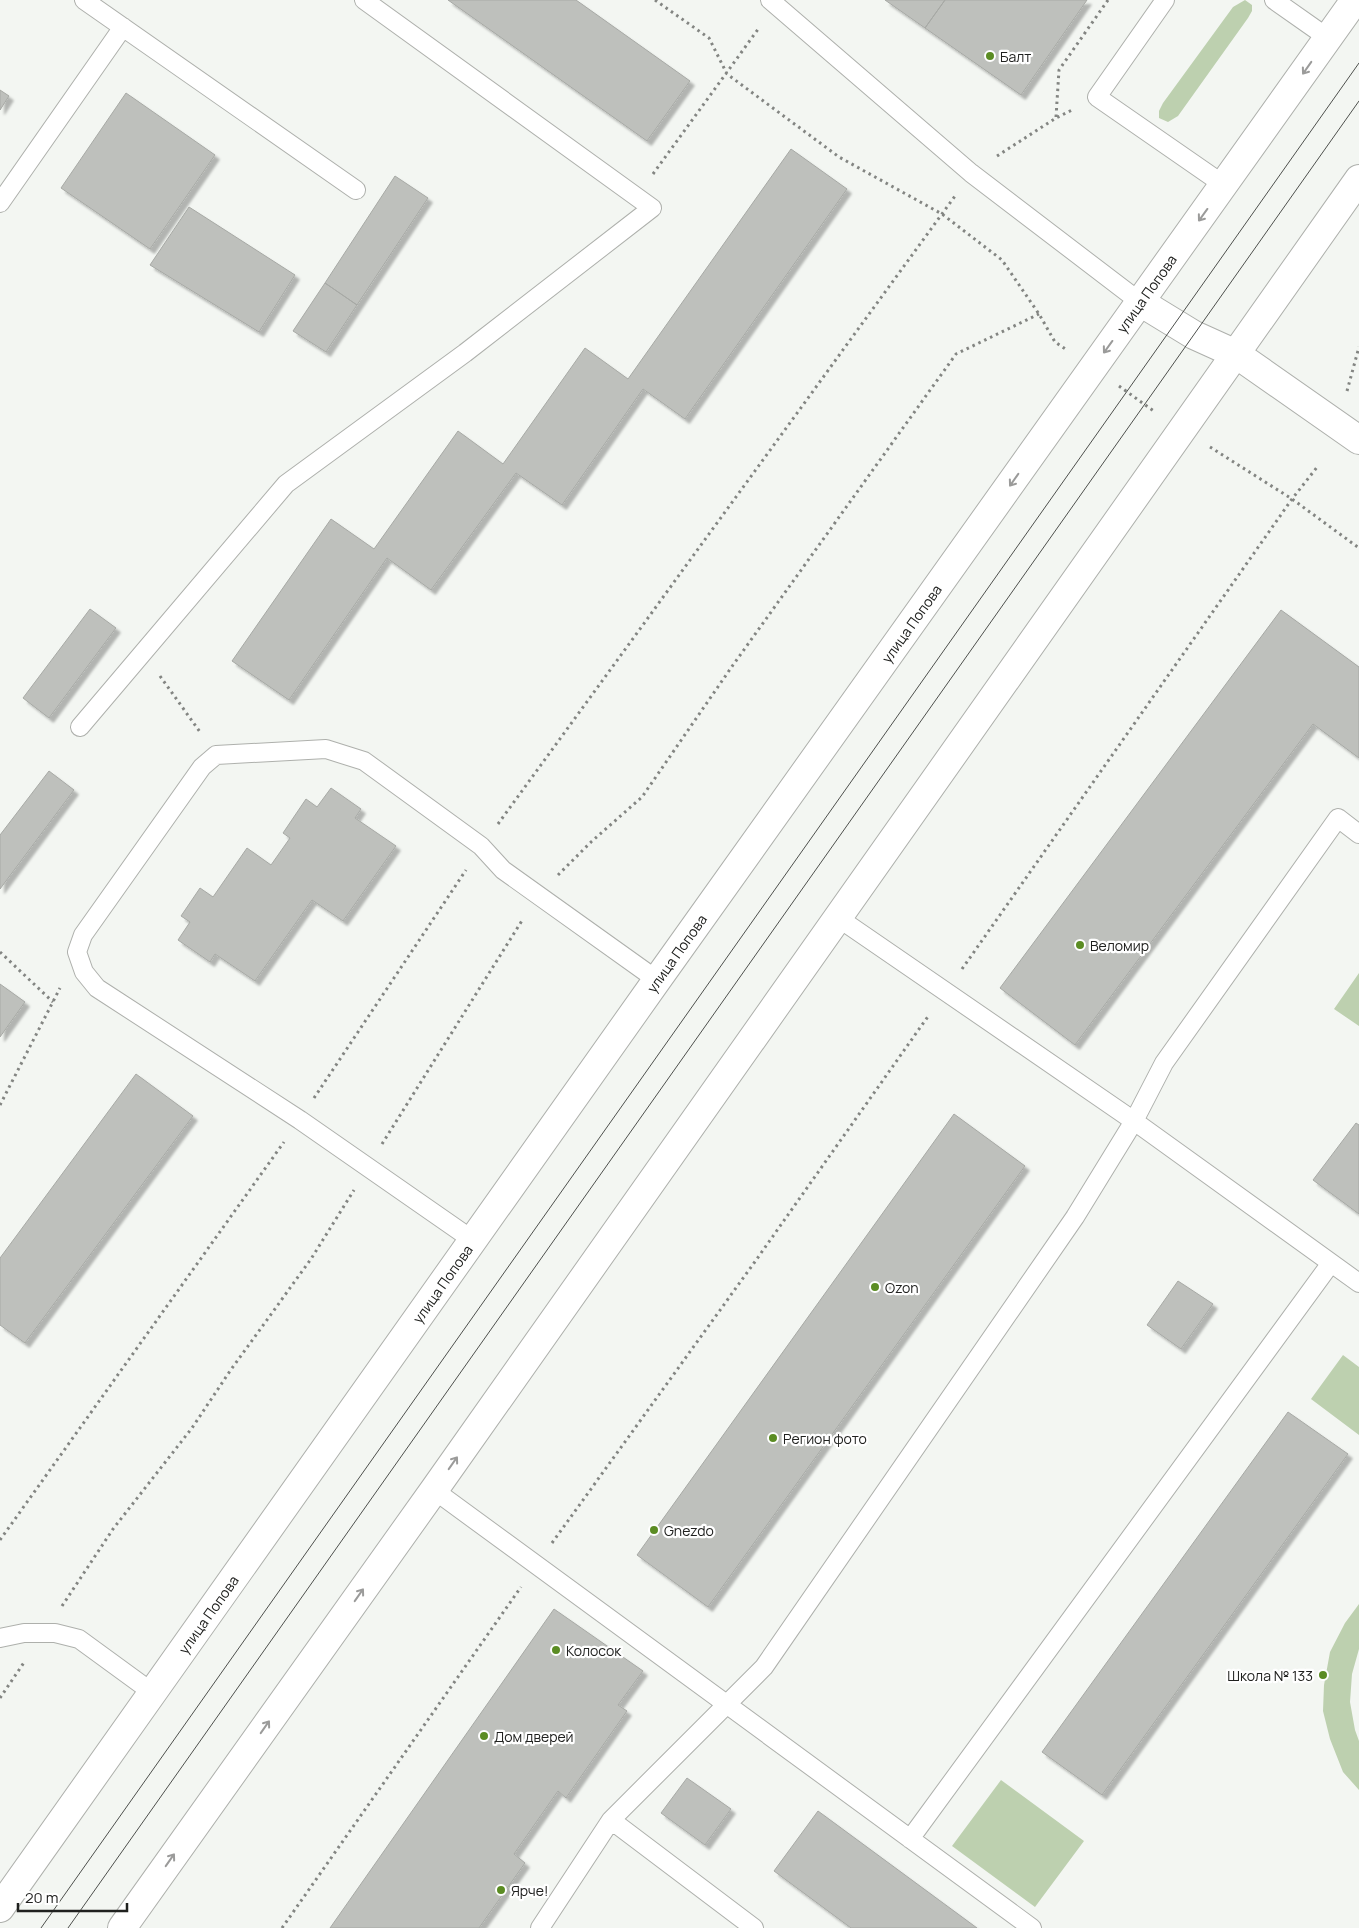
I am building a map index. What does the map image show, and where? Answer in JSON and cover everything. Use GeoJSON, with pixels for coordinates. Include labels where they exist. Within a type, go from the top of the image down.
{"type":"FeatureCollection","features":[{"type":"Feature","properties":{"kind":"main road","name":"улица Попова"},"geometry":{"type":"LineString","coordinates":[[2,1903],[1355,0]]}},
{"type":"Feature","properties":{"kind":"main road"},"geometry":{"type":"LineString","coordinates":[[122,1928],[434,1490],[837,916],[1359,179]]}},
{"type":"Feature","properties":{"kind":"main road"},"geometry":{"type":"LineString","coordinates":[[1140,302],[1194,335],[1236,354],[1359,440]]}},
{"type":"Feature","properties":{"kind":"lane"},"geometry":{"type":"LineString","coordinates":[[84,0],[356,190]]}},
{"type":"Feature","properties":{"kind":"lane"},"geometry":{"type":"LineString","coordinates":[[80,727],[286,484],[464,353],[652,208],[364,0]]}},
{"type":"Feature","properties":{"kind":"lane"},"geometry":{"type":"LineString","coordinates":[[1165,0],[1097,97],[1224,185]]}},
{"type":"Feature","properties":{"kind":"lane"},"geometry":{"type":"LineString","coordinates":[[1274,0],[1328,38]]}},
{"type":"Feature","properties":{"kind":"lane"},"geometry":{"type":"LineString","coordinates":[[773,2],[971,173],[1140,302]]}},
{"type":"Feature","properties":{"kind":"lane"},"geometry":{"type":"LineString","coordinates":[[0,203],[123,27]]}},
{"type":"Feature","properties":{"kind":"lane"},"geometry":{"type":"LineString","coordinates":[[474,1241],[300,1120],[97,988],[84,972],[77,952],[83,935],[202,767],[216,755],[326,749],[364,761],[481,846],[503,870],[657,980]]}},
{"type":"Feature","properties":{"kind":"lane"},"geometry":{"type":"LineString","coordinates":[[540,1928],[611,1820],[764,1667],[1075,1217],[1134,1121],[1164,1063],[1338,818],[1359,834]]}},
{"type":"Feature","properties":{"kind":"lane"},"geometry":{"type":"LineString","coordinates":[[837,916],[1134,1121],[1359,1283]]}},
{"type":"Feature","properties":{"kind":"lane"},"geometry":{"type":"LineString","coordinates":[[910,1839],[1330,1263]]}},
{"type":"Feature","properties":{"kind":"lane"},"geometry":{"type":"LineString","coordinates":[[434,1490],[1032,1928]]}},
{"type":"Feature","properties":{"kind":"lane"},"geometry":{"type":"LineString","coordinates":[[0,1638],[24,1633],[55,1633],[79,1639],[153,1693]]}},
{"type":"Feature","properties":{"kind":"lane"},"geometry":{"type":"LineString","coordinates":[[611,1820],[754,1928]]}},
{"type":"Feature","properties":{"kind":"path"},"geometry":{"type":"LineString","coordinates":[[0,1698],[113,1529],[192,1428],[230,1371],[311,1260],[538,895],[591,842],[642,797],[749,642],[956,354],[1040,314],[1002,260],[942,214],[839,156],[726,74],[709,38],[655,0]]}},
{"type":"Feature","properties":{"kind":"path"},"geometry":{"type":"LineString","coordinates":[[1056,118],[1060,70],[1108,0]]}},
{"type":"Feature","properties":{"kind":"path"},"geometry":{"type":"LineString","coordinates":[[637,196],[726,74],[773,2]]}},
{"type":"Feature","properties":{"kind":"path"},"geometry":{"type":"LineString","coordinates":[[0,1540],[300,1120],[481,846],[971,173],[1056,118],[1097,97]]}},
{"type":"Feature","properties":{"kind":"path"},"geometry":{"type":"LineString","coordinates":[[1345,396],[1359,347]]}},
{"type":"Feature","properties":{"kind":"path"},"geometry":{"type":"LineString","coordinates":[[282,1928],[536,1565],[754,1263],[1292,499],[1318,466]]}},
{"type":"Feature","properties":{"kind":"path"},"geometry":{"type":"LineString","coordinates":[[1292,499],[1359,548]]}},
{"type":"Feature","properties":{"kind":"path"},"geometry":{"type":"LineString","coordinates":[[144,652],[216,755]]}},
{"type":"Feature","properties":{"kind":"path"},"geometry":{"type":"LineString","coordinates":[[0,952],[54,1002]]}},
{"type":"Feature","properties":{"kind":"path"},"geometry":{"type":"LineString","coordinates":[[0,1105],[54,1002],[77,952]]}},
{"type":"Feature","properties":{"kind":"green space"},"geometry":{"type":"Polygon","coordinates":[[[1245,0],[1252,5],[1252,11],[1248,18],[1178,116],[1168,122],[1159,118],[1159,111],[1163,103],[1233,7],[1245,0]]]}},
{"type":"Feature","properties":{"kind":"green space"},"geometry":{"type":"Polygon","coordinates":[[[1359,973],[1359,1026],[1334,1009],[1359,973]]]}},
{"type":"Feature","properties":{"kind":"green space"},"geometry":{"type":"Polygon","coordinates":[[[1343,1355],[1359,1367],[1359,1435],[1311,1399],[1343,1355]]]}},
{"type":"Feature","properties":{"kind":"green space"},"geometry":{"type":"Polygon","coordinates":[[[1359,1604],[1359,1649],[1352,1674],[1350,1702],[1359,1741],[1359,1790],[1343,1772],[1330,1739],[1323,1711],[1324,1685],[1330,1652],[1345,1623],[1359,1604]]]}},
{"type":"Feature","properties":{"kind":"green space"},"geometry":{"type":"Polygon","coordinates":[[[1001,1780],[1084,1841],[1035,1907],[952,1846],[1001,1780]]]}},
{"type":"Feature","properties":{"kind":"building"},"geometry":{"type":"Polygon","coordinates":[[[448,0],[576,0],[690,81],[647,141],[448,0]]]}},
{"type":"Feature","properties":{"kind":"building"},"geometry":{"type":"Polygon","coordinates":[[[885,0],[945,0],[925,28],[885,0]]]}},
{"type":"Feature","properties":{"kind":"building"},"geometry":{"type":"Polygon","coordinates":[[[945,0],[1087,0],[1021,95],[925,28],[945,0]]]}},
{"type":"Feature","properties":{"kind":"building"},"geometry":{"type":"Polygon","coordinates":[[[0,90],[9,96],[0,110],[0,90]]]}},
{"type":"Feature","properties":{"kind":"building"},"geometry":{"type":"Polygon","coordinates":[[[126,93],[215,155],[150,249],[61,188],[126,93]]]}},
{"type":"Feature","properties":{"kind":"building"},"geometry":{"type":"Polygon","coordinates":[[[791,149],[847,189],[685,419],[643,389],[562,505],[516,473],[431,590],[387,558],[289,700],[232,661],[331,519],[374,549],[458,431],[503,464],[585,348],[628,379],[791,149]]]}},
{"type":"Feature","properties":{"kind":"building"},"geometry":{"type":"Polygon","coordinates":[[[395,176],[428,198],[357,305],[325,283],[395,176]]]}},
{"type":"Feature","properties":{"kind":"building"},"geometry":{"type":"Polygon","coordinates":[[[189,207],[295,275],[259,332],[150,265],[189,207]]]}},
{"type":"Feature","properties":{"kind":"building"},"geometry":{"type":"Polygon","coordinates":[[[325,283],[357,305],[326,352],[293,331],[325,283]]]}},
{"type":"Feature","properties":{"kind":"building"},"geometry":{"type":"Polygon","coordinates":[[[90,609],[116,628],[49,718],[23,698],[90,609]]]}},
{"type":"Feature","properties":{"kind":"building"},"geometry":{"type":"Polygon","coordinates":[[[1281,610],[1359,667],[1359,758],[1313,724],[1075,1045],[1000,988],[1281,610]]]}},
{"type":"Feature","properties":{"kind":"building"},"geometry":{"type":"Polygon","coordinates":[[[49,771],[74,790],[0,889],[0,835],[49,771]]]}},
{"type":"Feature","properties":{"kind":"building"},"geometry":{"type":"Polygon","coordinates":[[[331,788],[361,809],[355,818],[396,846],[343,921],[312,900],[255,981],[215,954],[210,962],[178,940],[190,922],[181,916],[200,888],[213,897],[247,848],[271,865],[290,838],[283,833],[306,799],[317,807],[331,788]]]}},
{"type":"Feature","properties":{"kind":"building"},"geometry":{"type":"Polygon","coordinates":[[[0,984],[25,1002],[0,1037],[0,984]]]}},
{"type":"Feature","properties":{"kind":"building"},"geometry":{"type":"Polygon","coordinates":[[[136,1074],[193,1116],[25,1343],[0,1325],[0,1258],[136,1074]]]}},
{"type":"Feature","properties":{"kind":"building"},"geometry":{"type":"Polygon","coordinates":[[[954,1114],[1025,1166],[708,1607],[637,1555],[954,1114]]]}},
{"type":"Feature","properties":{"kind":"building"},"geometry":{"type":"Polygon","coordinates":[[[1356,1123],[1359,1125],[1359,1214],[1313,1180],[1356,1123]]]}},
{"type":"Feature","properties":{"kind":"building"},"geometry":{"type":"Polygon","coordinates":[[[1178,1281],[1213,1304],[1181,1349],[1147,1325],[1178,1281]]]}},
{"type":"Feature","properties":{"kind":"building"},"geometry":{"type":"Polygon","coordinates":[[[1288,1412],[1348,1454],[1102,1795],[1042,1752],[1288,1412]]]}},
{"type":"Feature","properties":{"kind":"building"},"geometry":{"type":"Polygon","coordinates":[[[554,1609],[643,1671],[618,1705],[627,1711],[566,1798],[558,1791],[514,1854],[525,1863],[479,1928],[330,1928],[554,1609]]]}},
{"type":"Feature","properties":{"kind":"building"},"geometry":{"type":"Polygon","coordinates":[[[687,1778],[731,1809],[705,1845],[661,1813],[687,1778]]]}},
{"type":"Feature","properties":{"kind":"building"},"geometry":{"type":"Polygon","coordinates":[[[818,1811],[977,1928],[851,1928],[774,1871],[818,1811]]]}},
{"type":"Feature","properties":{"kind":"tram line"},"geometry":{"type":"LineString","coordinates":[[41,1928],[1359,63]]}},
{"type":"Feature","properties":{"kind":"tram line"},"geometry":{"type":"LineString","coordinates":[[68,1928],[1359,101]]}},
{"type":"Feature","properties":{"kind":"place","name":"Балт"},"geometry":{"type":"Point","coordinates":[990,56]}},
{"type":"Feature","properties":{"kind":"place","name":"Веломир"},"geometry":{"type":"Point","coordinates":[1080,945]}},
{"type":"Feature","properties":{"kind":"place","name":"Ozon"},"geometry":{"type":"Point","coordinates":[875,1287]}},
{"type":"Feature","properties":{"kind":"place","name":"Регион фото"},"geometry":{"type":"Point","coordinates":[773,1438]}},
{"type":"Feature","properties":{"kind":"place","name":"Gnezdo"},"geometry":{"type":"Point","coordinates":[654,1530]}},
{"type":"Feature","properties":{"kind":"place","name":"Колосок"},"geometry":{"type":"Point","coordinates":[556,1650]}},
{"type":"Feature","properties":{"kind":"place","name":"Школа № 133"},"geometry":{"type":"Point","coordinates":[1323,1675]}},
{"type":"Feature","properties":{"kind":"place","name":"Дом дверей"},"geometry":{"type":"Point","coordinates":[484,1736]}},
{"type":"Feature","properties":{"kind":"place","name":"Ярче!"},"geometry":{"type":"Point","coordinates":[501,1890]}}]}
